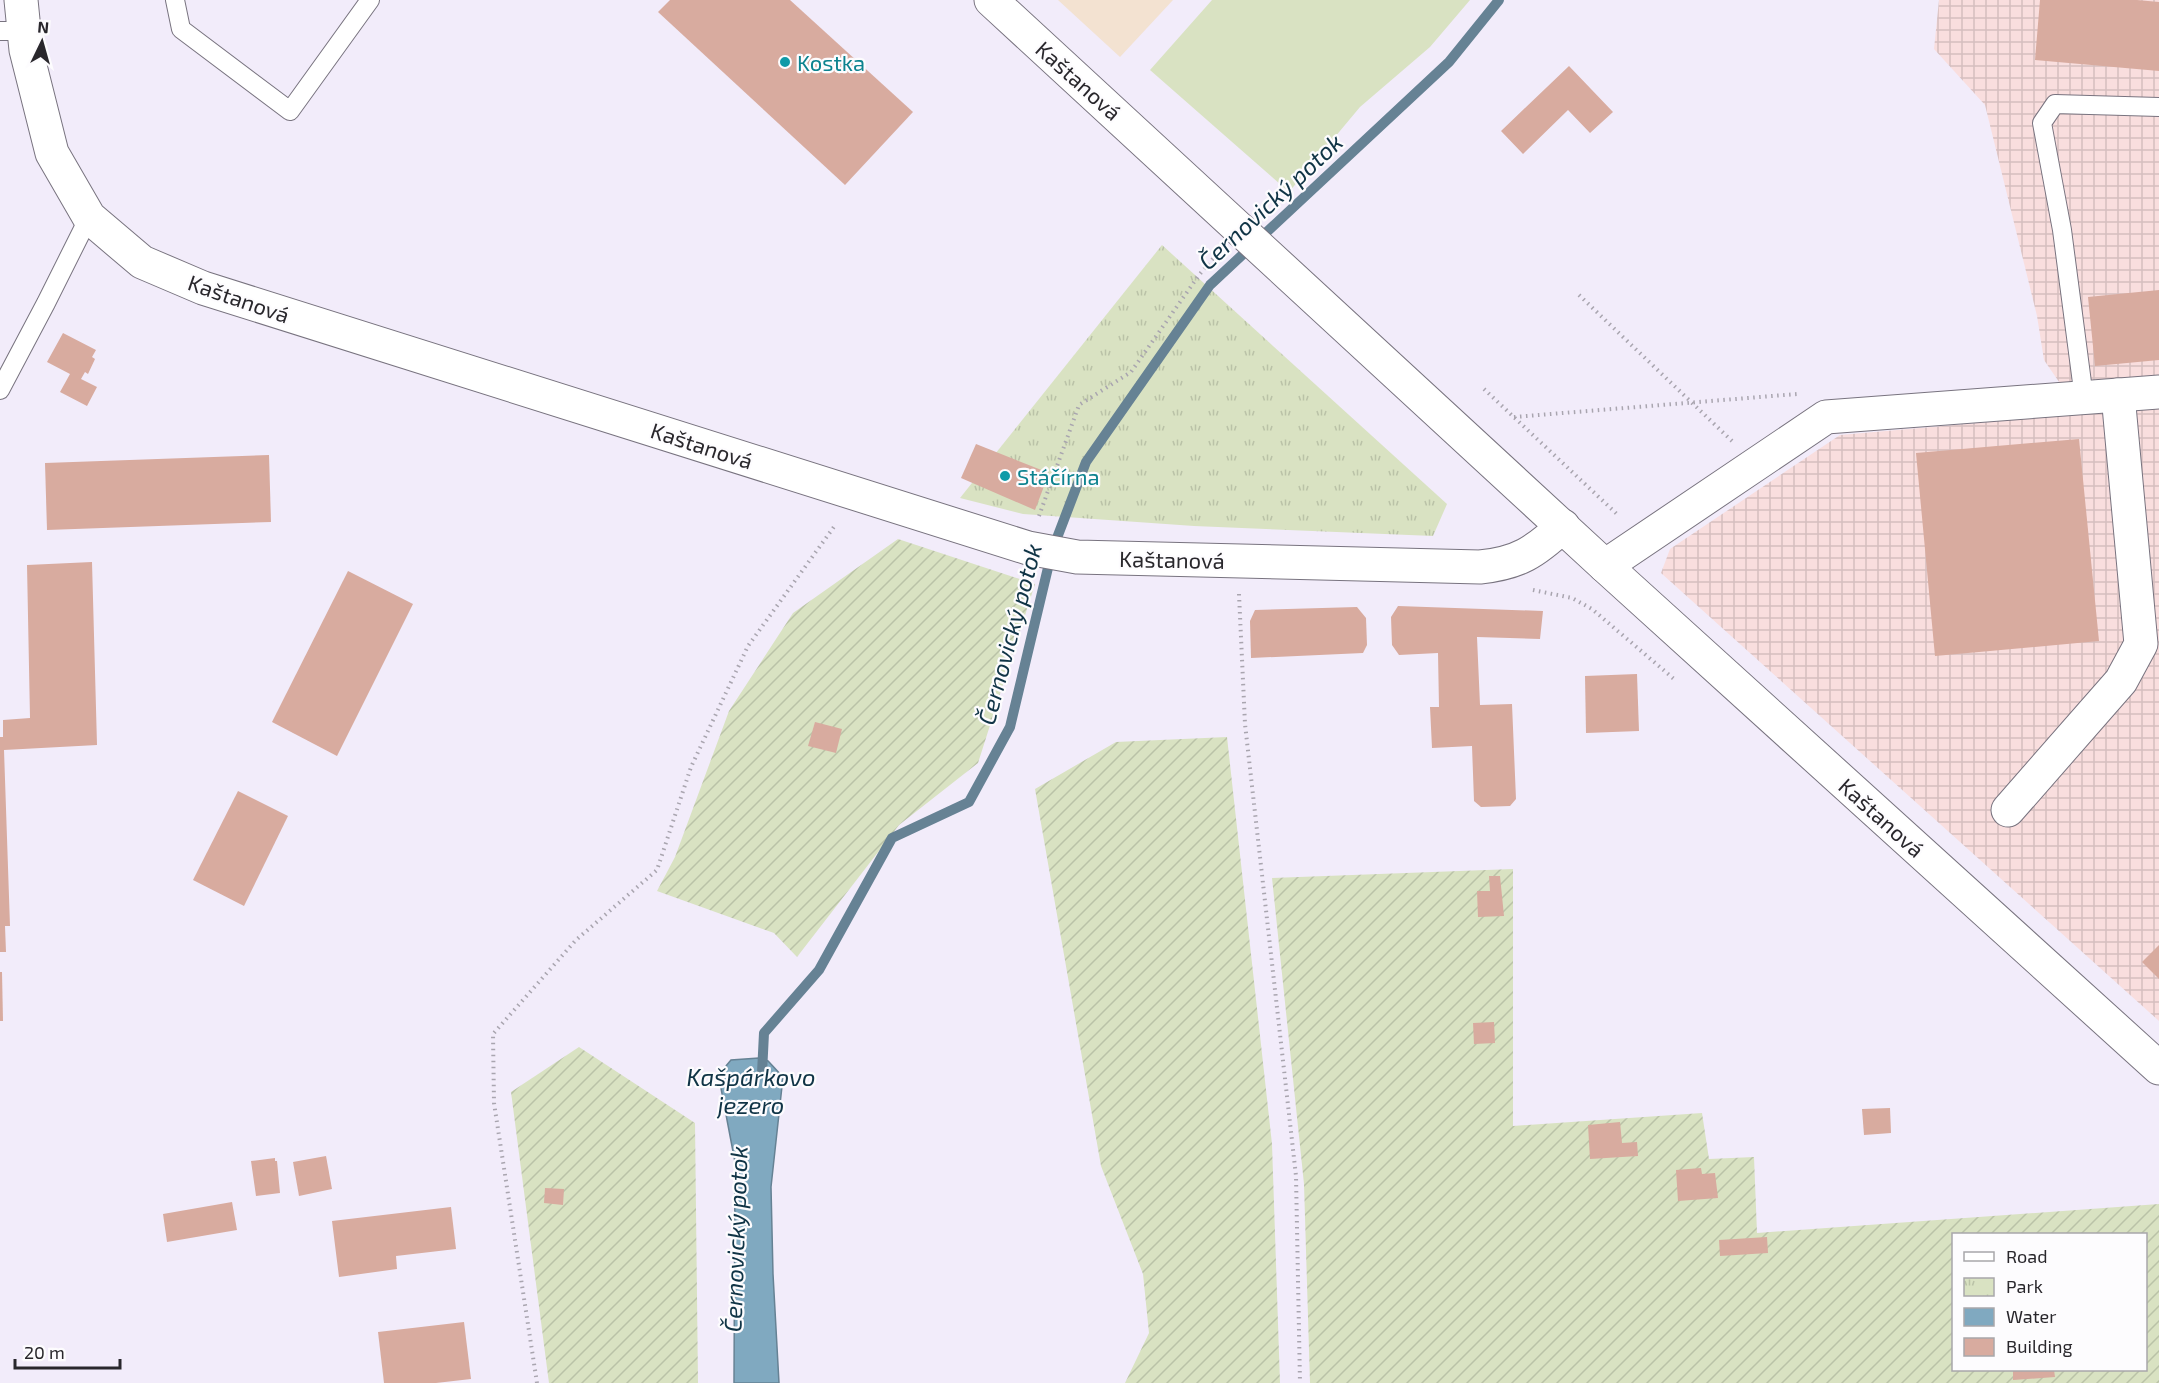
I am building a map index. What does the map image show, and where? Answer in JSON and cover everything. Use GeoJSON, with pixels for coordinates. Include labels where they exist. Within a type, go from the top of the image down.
{"type":"FeatureCollection","features":[{"type":"Feature","properties":{"kind":"street","name":"Kaštanová"},"geometry":{"type":"LineString","coordinates":[[991,0],[1605,566],[2159,1068]]}},
{"type":"Feature","properties":{"kind":"street","name":"Kaštanová"},"geometry":{"type":"LineString","coordinates":[[15,21],[52,153],[89,217],[142,262],[203,288],[1028,548],[1077,557],[1454,567],[1500,565],[1532,553],[1563,526]]}},
{"type":"Feature","properties":{"kind":"street"},"geometry":{"type":"LineString","coordinates":[[1605,566],[1826,417],[2159,392]]}},
{"type":"Feature","properties":{"kind":"street"},"geometry":{"type":"LineString","coordinates":[[2008,810],[2121,681],[2141,644],[2118,395]]}},
{"type":"Feature","properties":{"kind":"lane"},"geometry":{"type":"LineString","coordinates":[[175,0],[181,30],[290,111],[369,0]]}},
{"type":"Feature","properties":{"kind":"lane"},"geometry":{"type":"LineString","coordinates":[[2084,398],[2062,230],[2042,123],[2055,104],[2159,107]]}},
{"type":"Feature","properties":{"kind":"lane"},"geometry":{"type":"LineString","coordinates":[[0,390],[89,217]]}},
{"type":"Feature","properties":{"kind":"path"},"geometry":{"type":"LineString","coordinates":[[1028,548],[1079,405],[1131,372],[1200,274],[1240,228]]}},
{"type":"Feature","properties":{"kind":"path"},"geometry":{"type":"LineString","coordinates":[[1579,296],[1756,464]]}},
{"type":"Feature","properties":{"kind":"path"},"geometry":{"type":"LineString","coordinates":[[1484,389],[1645,540]]}},
{"type":"Feature","properties":{"kind":"path"},"geometry":{"type":"LineString","coordinates":[[537,1383],[494,1103],[493,1034],[576,940],[657,870],[691,767],[748,646],[857,494]]}},
{"type":"Feature","properties":{"kind":"path"},"geometry":{"type":"LineString","coordinates":[[1240,560],[1245,724],[1296,1176],[1300,1383]]}},
{"type":"Feature","properties":{"kind":"path"},"geometry":{"type":"LineString","coordinates":[[1530,590],[1572,598],[1592,609],[1682,686]]}},
{"type":"Feature","properties":{"kind":"shaded area"},"geometry":{"type":"Polygon","coordinates":[[[1058,0],[1173,0],[1120,57],[1058,0]]]}},
{"type":"Feature","properties":{"kind":"shaded area"},"geometry":{"type":"Polygon","coordinates":[[[1939,0],[2159,0],[2159,1021],[1661,573],[1670,549],[1840,435],[2081,414],[2044,360],[2037,316],[1985,105],[1934,49],[1939,0]]]}},
{"type":"Feature","properties":{"kind":"green space"},"geometry":{"type":"Polygon","coordinates":[[[1212,0],[1470,0],[1430,47],[1360,107],[1289,192],[1150,70],[1212,0]]]}},
{"type":"Feature","properties":{"kind":"green space"},"geometry":{"type":"Polygon","coordinates":[[[1162,245],[1447,504],[1433,536],[1194,526],[1023,514],[960,498],[1162,245]]]}},
{"type":"Feature","properties":{"kind":"green space"},"geometry":{"type":"Polygon","coordinates":[[[898,539],[1035,584],[978,763],[899,825],[797,957],[774,933],[657,891],[675,857],[729,711],[793,613],[898,539]]]}},
{"type":"Feature","properties":{"kind":"green space"},"geometry":{"type":"Polygon","coordinates":[[[1227,737],[1272,1144],[1280,1383],[1125,1383],[1149,1333],[1143,1274],[1101,1166],[1035,789],[1116,742],[1227,737]]]}},
{"type":"Feature","properties":{"kind":"green space"},"geometry":{"type":"Polygon","coordinates":[[[1513,869],[1513,1126],[1702,1113],[1709,1159],[1754,1157],[1757,1233],[2159,1204],[2159,1383],[1310,1383],[1304,1184],[1272,878],[1513,869]]]}},
{"type":"Feature","properties":{"kind":"green space"},"geometry":{"type":"Polygon","coordinates":[[[579,1047],[695,1123],[698,1383],[549,1383],[511,1092],[579,1047]]]}},
{"type":"Feature","properties":{"kind":"water","name":"Kašpárkovo jezero"},"geometry":{"type":"Polygon","coordinates":[[[759,1058],[768,1061],[783,1077],[771,1187],[779,1383],[734,1383],[735,1162],[720,1083],[726,1066],[731,1060],[759,1058]]]}},
{"type":"Feature","properties":{"kind":"building","name":"Kostka"},"geometry":{"type":"Polygon","coordinates":[[[670,0],[790,0],[913,112],[845,185],[658,12],[670,0]]]}},
{"type":"Feature","properties":{"kind":"building"},"geometry":{"type":"Polygon","coordinates":[[[2040,0],[2159,2],[2159,71],[2035,60],[2040,0]]]}},
{"type":"Feature","properties":{"kind":"building"},"geometry":{"type":"Polygon","coordinates":[[[1569,66],[1613,112],[1590,133],[1568,110],[1523,154],[1501,131],[1569,66]]]}},
{"type":"Feature","properties":{"kind":"building"},"geometry":{"type":"Polygon","coordinates":[[[2159,290],[2159,360],[2095,366],[2088,297],[2159,290]]]}},
{"type":"Feature","properties":{"kind":"building"},"geometry":{"type":"Polygon","coordinates":[[[63,333],[96,350],[92,357],[95,359],[88,374],[85,372],[81,379],[97,387],[87,406],[60,392],[70,374],[47,362],[63,333]]]}},
{"type":"Feature","properties":{"kind":"building"},"geometry":{"type":"Polygon","coordinates":[[[2079,439],[2099,641],[1935,656],[1916,453],[2079,439]]]}},
{"type":"Feature","properties":{"kind":"building","name":"Stáčírna"},"geometry":{"type":"Polygon","coordinates":[[[976,444],[1049,473],[1035,510],[961,478],[976,444]]]}},
{"type":"Feature","properties":{"kind":"building"},"geometry":{"type":"Polygon","coordinates":[[[269,455],[271,522],[47,530],[45,463],[269,455]]]}},
{"type":"Feature","properties":{"kind":"building"},"geometry":{"type":"Polygon","coordinates":[[[92,562],[97,745],[4,750],[10,926],[5,926],[6,952],[0,952],[0,737],[3,737],[3,720],[30,718],[27,565],[92,562]]]}},
{"type":"Feature","properties":{"kind":"building"},"geometry":{"type":"Polygon","coordinates":[[[348,571],[413,604],[337,756],[272,722],[348,571]]]}},
{"type":"Feature","properties":{"kind":"building"},"geometry":{"type":"Polygon","coordinates":[[[1398,606],[1543,611],[1540,639],[1477,637],[1480,705],[1512,704],[1516,799],[1510,806],[1481,807],[1474,801],[1472,746],[1432,748],[1430,707],[1439,707],[1438,653],[1399,655],[1392,645],[1391,617],[1398,606]]]}},
{"type":"Feature","properties":{"kind":"building"},"geometry":{"type":"Polygon","coordinates":[[[1357,607],[1366,618],[1367,645],[1363,653],[1251,658],[1250,621],[1255,610],[1357,607]]]}},
{"type":"Feature","properties":{"kind":"building"},"geometry":{"type":"Polygon","coordinates":[[[1637,674],[1639,731],[1586,733],[1585,676],[1637,674]]]}},
{"type":"Feature","properties":{"kind":"building"},"geometry":{"type":"Polygon","coordinates":[[[815,722],[842,729],[836,753],[808,746],[815,722]]]}},
{"type":"Feature","properties":{"kind":"building"},"geometry":{"type":"Polygon","coordinates":[[[238,791],[288,816],[244,906],[193,880],[238,791]]]}},
{"type":"Feature","properties":{"kind":"building"},"geometry":{"type":"Polygon","coordinates":[[[1489,876],[1500,876],[1504,916],[1478,917],[1477,891],[1490,891],[1489,876]]]}},
{"type":"Feature","properties":{"kind":"building"},"geometry":{"type":"Polygon","coordinates":[[[2159,945],[2159,979],[2142,962],[2159,945]]]}},
{"type":"Feature","properties":{"kind":"building"},"geometry":{"type":"Polygon","coordinates":[[[0,972],[2,972],[3,1021],[0,1021],[0,972]]]}},
{"type":"Feature","properties":{"kind":"building"},"geometry":{"type":"Polygon","coordinates":[[[1494,1022],[1495,1043],[1474,1044],[1473,1023],[1494,1022]]]}},
{"type":"Feature","properties":{"kind":"building"},"geometry":{"type":"Polygon","coordinates":[[[1890,1108],[1891,1133],[1864,1135],[1862,1109],[1890,1108]]]}},
{"type":"Feature","properties":{"kind":"building"},"geometry":{"type":"Polygon","coordinates":[[[1620,1122],[1622,1143],[1637,1142],[1638,1156],[1590,1159],[1588,1125],[1620,1122]]]}},
{"type":"Feature","properties":{"kind":"building"},"geometry":{"type":"Polygon","coordinates":[[[326,1156],[332,1189],[299,1196],[293,1162],[326,1156]]]}},
{"type":"Feature","properties":{"kind":"building"},"geometry":{"type":"Polygon","coordinates":[[[275,1158],[280,1193],[256,1196],[251,1161],[275,1158]]]}},
{"type":"Feature","properties":{"kind":"building"},"geometry":{"type":"Polygon","coordinates":[[[1701,1168],[1702,1174],[1715,1173],[1718,1198],[1678,1201],[1676,1170],[1701,1168]]]}},
{"type":"Feature","properties":{"kind":"building"},"geometry":{"type":"Polygon","coordinates":[[[545,1188],[564,1189],[563,1205],[544,1203],[545,1188]]]}},
{"type":"Feature","properties":{"kind":"building"},"geometry":{"type":"Polygon","coordinates":[[[232,1202],[237,1230],[167,1242],[163,1214],[232,1202]]]}},
{"type":"Feature","properties":{"kind":"building"},"geometry":{"type":"Polygon","coordinates":[[[451,1207],[456,1249],[396,1256],[397,1269],[339,1277],[332,1221],[451,1207]]]}},
{"type":"Feature","properties":{"kind":"building"},"geometry":{"type":"Polygon","coordinates":[[[1767,1237],[1768,1253],[1720,1256],[1719,1240],[1767,1237]]]}},
{"type":"Feature","properties":{"kind":"building"},"geometry":{"type":"Polygon","coordinates":[[[464,1322],[471,1379],[436,1383],[384,1383],[378,1332],[464,1322]]]}},
{"type":"Feature","properties":{"kind":"building"},"geometry":{"type":"Polygon","coordinates":[[[2013,1371],[2054,1371],[2055,1377],[2013,1380],[2013,1371]]]}},
{"type":"Feature","properties":{"kind":"waterway","name":"Černovický potok"},"geometry":{"type":"LineString","coordinates":[[762,1073],[764,1033],[819,970],[892,838],[969,802],[1010,727],[1052,551],[1086,462],[1210,285],[1449,62],[1499,0]]}},
{"type":"Feature","properties":{"kind":"place","name":"Kostka"},"geometry":{"type":"Point","coordinates":[785,62]}},
{"type":"Feature","properties":{"kind":"place","name":"Stáčírna"},"geometry":{"type":"Point","coordinates":[1005,476]}}]}
